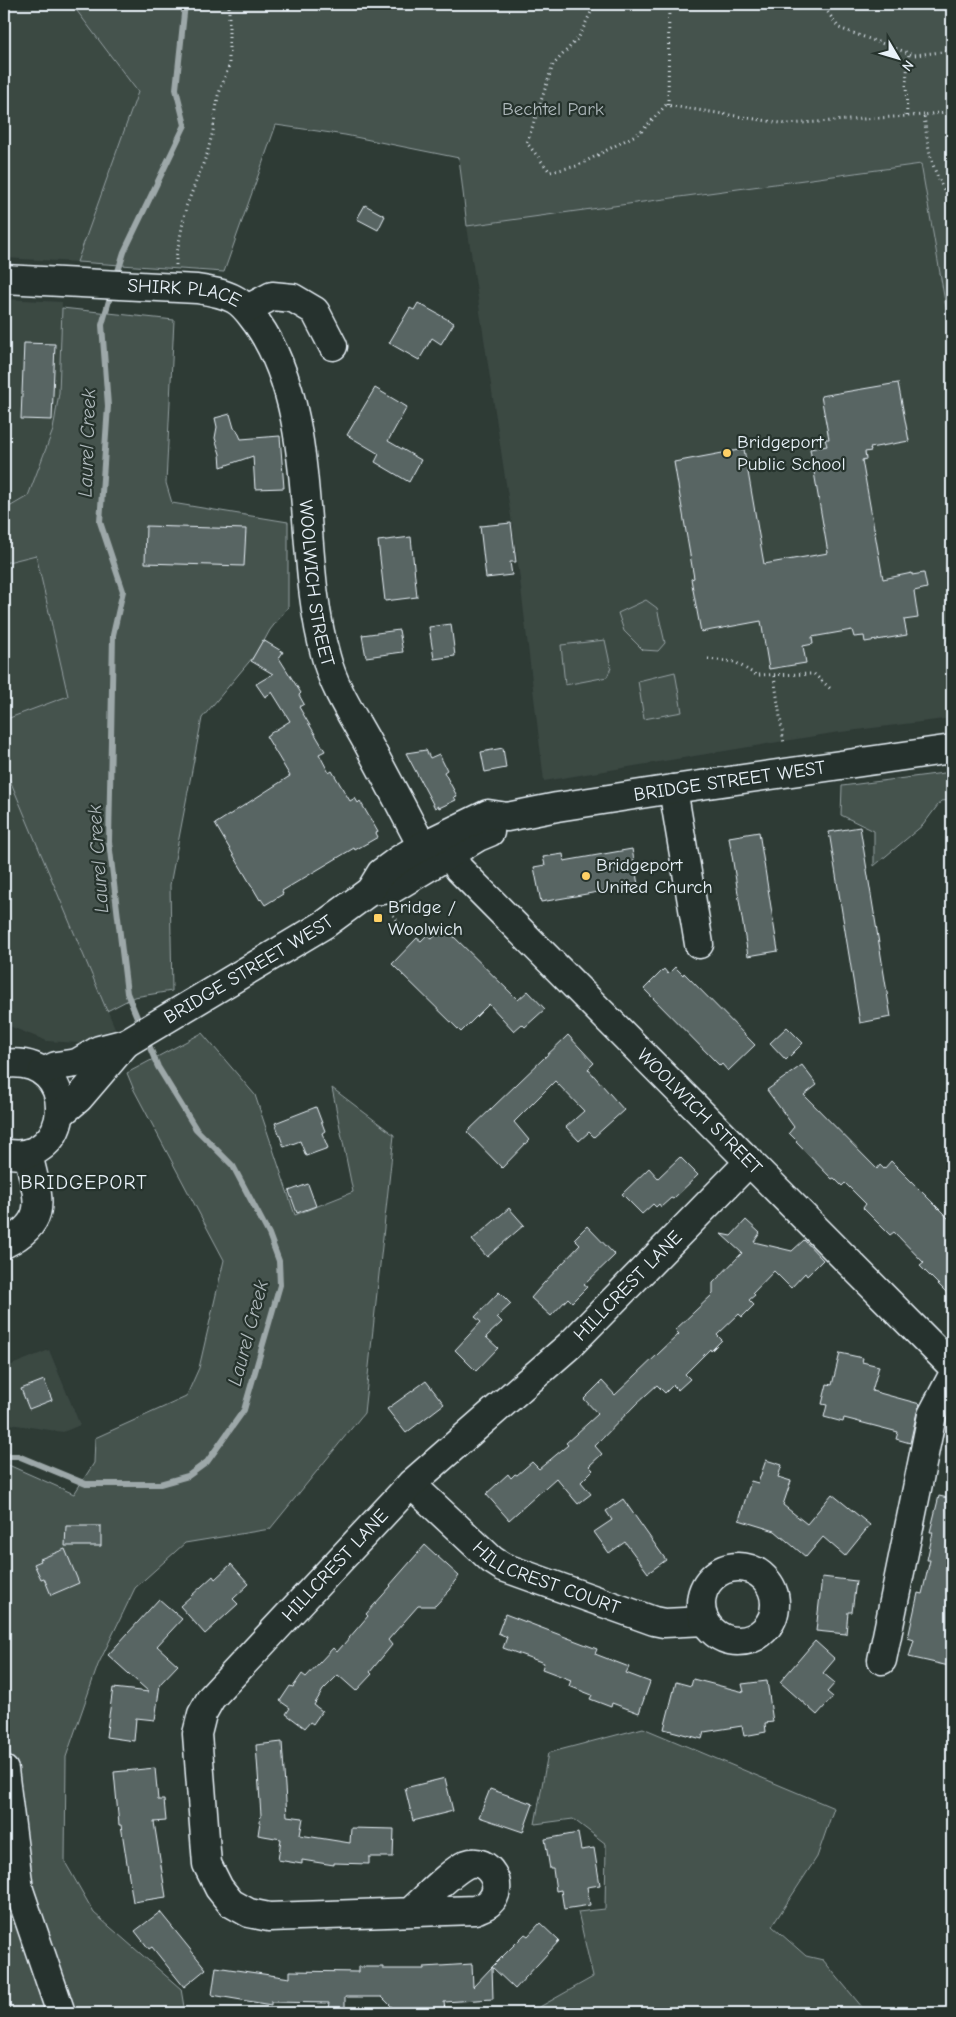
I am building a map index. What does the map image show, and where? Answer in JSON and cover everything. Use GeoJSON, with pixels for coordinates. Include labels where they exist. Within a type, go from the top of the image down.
{"type":"FeatureCollection","features":[{"type":"Feature","properties":{"kind":"street","name":"SHIRK PLACE"},"geometry":{"type":"LineString","coordinates":[[4,279],[197,289],[219,293],[235,299],[247,309],[272,296],[293,298],[315,311],[333,346]]}},
{"type":"Feature","properties":{"kind":"street","name":"WOOLWICH STREET"},"geometry":{"type":"LineString","coordinates":[[247,309],[269,341],[281,369],[293,412],[300,460],[317,624],[326,660],[342,698],[422,846]]}},
{"type":"Feature","properties":{"kind":"street","name":"BRIDGE STREET WEST"},"geometry":{"type":"LineString","coordinates":[[378,899],[381,873],[422,846],[488,814],[507,817],[557,807],[673,789],[952,749]]}},
{"type":"Feature","properties":{"kind":"street"},"geometry":{"type":"LineString","coordinates":[[673,789],[699,944]]}},
{"type":"Feature","properties":{"kind":"street","name":"BRIDGE STREET WEST"},"geometry":{"type":"LineString","coordinates":[[43,1072],[56,1066],[77,1063],[99,1050],[126,1043],[325,924],[378,899],[478,837],[497,830],[507,817]]}},
{"type":"Feature","properties":{"kind":"street","name":"WOOLWICH STREET"},"geometry":{"type":"LineString","coordinates":[[450,854],[459,869],[952,1366]]}},
{"type":"Feature","properties":{"kind":"street","name":"BRIDGE STREET WEST"},"geometry":{"type":"LineString","coordinates":[[61,1113],[80,1098],[126,1043]]}},
{"type":"Feature","properties":{"kind":"street"},"geometry":{"type":"LineString","coordinates":[[4,1244],[20,1237],[32,1225],[38,1210],[16,1153],[40,1147],[50,1138],[57,1126],[61,1113],[57,1090],[43,1072],[7,1058]]}},
{"type":"Feature","properties":{"kind":"street","name":"HILLCREST LANE"},"geometry":{"type":"LineString","coordinates":[[410,1912],[269,1917],[249,1913],[231,1903],[219,1888],[207,1864],[197,1734],[202,1714],[212,1698],[411,1484],[570,1345],[750,1161]]}},
{"type":"Feature","properties":{"kind":"street"},"geometry":{"type":"LineString","coordinates":[[882,1660],[932,1414],[952,1376]]}},
{"type":"Feature","properties":{"kind":"street","name":"HILLCREST COURT"},"geometry":{"type":"LineString","coordinates":[[411,1484],[492,1560],[503,1567],[664,1624],[705,1620]]}},
{"type":"Feature","properties":{"kind":"street"},"geometry":{"type":"LineString","coordinates":[[4,1770],[19,1890],[61,2013]]}},
{"type":"Feature","properties":{"kind":"path"},"geometry":{"type":"LineString","coordinates":[[178,288],[176,258],[184,214],[207,154],[213,131],[218,96],[229,66],[229,4]]}},
{"type":"Feature","properties":{"kind":"path"},"geometry":{"type":"LineString","coordinates":[[595,4],[579,37],[553,65],[527,144],[550,172],[577,166],[641,132],[666,105],[787,124],[924,115],[952,111]]}},
{"type":"Feature","properties":{"kind":"path"},"geometry":{"type":"LineString","coordinates":[[668,105],[669,4]]}},
{"type":"Feature","properties":{"kind":"path"},"geometry":{"type":"LineString","coordinates":[[822,4],[839,28],[914,55],[952,51]]}},
{"type":"Feature","properties":{"kind":"path"},"geometry":{"type":"LineString","coordinates":[[907,116],[906,82],[909,53]]}},
{"type":"Feature","properties":{"kind":"path"},"geometry":{"type":"LineString","coordinates":[[924,115],[928,148],[940,185],[952,202]]}},
{"type":"Feature","properties":{"kind":"path"},"geometry":{"type":"LineString","coordinates":[[708,659],[735,662],[756,675],[814,674],[832,690]]}},
{"type":"Feature","properties":{"kind":"path"},"geometry":{"type":"LineString","coordinates":[[774,676],[784,744]]}},
{"type":"Feature","properties":{"kind":"path"},"geometry":{"type":"LineString","coordinates":[[378,899],[409,937]]}},
{"type":"Feature","properties":{"kind":"shaded area"},"geometry":{"type":"Polygon","coordinates":[[[4,4],[60,4],[74,7],[138,92],[77,262],[4,258],[4,4]]]}},
{"type":"Feature","properties":{"kind":"shaded area","name":"Bridgeport Public School"},"geometry":{"type":"Polygon","coordinates":[[[921,164],[952,342],[952,718],[833,733],[544,781],[518,563],[467,226],[921,164]]]}},
{"type":"Feature","properties":{"kind":"shaded area"},"geometry":{"type":"Polygon","coordinates":[[[4,299],[62,302],[62,308],[59,393],[53,430],[28,496],[4,510],[4,299]]]}},
{"type":"Feature","properties":{"kind":"shaded area"},"geometry":{"type":"Polygon","coordinates":[[[36,555],[68,696],[4,720],[4,563],[36,555]]]}},
{"type":"Feature","properties":{"kind":"shaded area"},"geometry":{"type":"Polygon","coordinates":[[[4,766],[115,1028],[79,1043],[47,1041],[4,1024],[4,766]]]}},
{"type":"Feature","properties":{"kind":"shaded area"},"geometry":{"type":"Polygon","coordinates":[[[49,1350],[80,1425],[63,1432],[10,1424],[4,1387],[4,1368],[49,1350]]]}},
{"type":"Feature","properties":{"kind":"green space","name":"Bechtel Park"},"geometry":{"type":"Polygon","coordinates":[[[60,4],[952,4],[952,342],[921,164],[467,226],[459,158],[345,135],[276,125],[224,272],[77,262],[138,92],[74,7],[60,4]]]}},
{"type":"Feature","properties":{"kind":"green space"},"geometry":{"type":"Polygon","coordinates":[[[62,308],[174,320],[166,483],[172,503],[288,522],[288,607],[270,630],[259,650],[202,718],[170,885],[172,991],[134,997],[107,1011],[4,766],[4,720],[68,696],[36,555],[4,563],[4,510],[28,496],[53,430],[59,393],[62,308]]]}},
{"type":"Feature","properties":{"kind":"green space"},"geometry":{"type":"Polygon","coordinates":[[[646,600],[657,608],[665,643],[658,651],[643,650],[624,631],[618,613],[646,600]]]}},
{"type":"Feature","properties":{"kind":"green space"},"geometry":{"type":"Polygon","coordinates":[[[605,640],[611,668],[607,677],[565,685],[561,645],[605,640]]]}},
{"type":"Feature","properties":{"kind":"green space"},"geometry":{"type":"Polygon","coordinates":[[[675,672],[682,712],[644,719],[638,681],[675,672]]]}},
{"type":"Feature","properties":{"kind":"green space"},"geometry":{"type":"Polygon","coordinates":[[[952,772],[952,800],[941,801],[923,825],[874,866],[874,831],[841,815],[842,786],[952,772]]]}},
{"type":"Feature","properties":{"kind":"green space"},"geometry":{"type":"Polygon","coordinates":[[[202,1033],[255,1095],[295,1215],[353,1192],[332,1088],[394,1135],[364,1413],[270,1529],[185,1543],[135,1588],[98,1665],[66,1757],[65,1862],[94,1913],[181,1989],[185,2013],[68,2013],[28,1896],[4,1701],[4,1605],[6,1578],[4,1463],[74,1494],[94,1463],[95,1438],[186,1397],[199,1368],[224,1260],[134,1090],[127,1073],[202,1033]]]}},
{"type":"Feature","properties":{"kind":"green space"},"geometry":{"type":"Polygon","coordinates":[[[643,1728],[834,1808],[817,1857],[772,1926],[806,1956],[823,1960],[867,2013],[529,2013],[593,1977],[578,1912],[605,1909],[606,1844],[573,1819],[535,1824],[548,1753],[643,1728]]]}},
{"type":"Feature","properties":{"kind":"green space"},"geometry":{"type":"Polygon","coordinates":[[[4,1833],[50,2013],[4,2013],[4,1833]]]}},
{"type":"Feature","properties":{"kind":"building"},"geometry":{"type":"Polygon","coordinates":[[[365,205],[385,216],[378,230],[357,219],[365,205]]]}},
{"type":"Feature","properties":{"kind":"building"},"geometry":{"type":"Polygon","coordinates":[[[418,303],[454,323],[441,344],[432,338],[419,360],[389,343],[410,308],[414,310],[418,303]]]}},
{"type":"Feature","properties":{"kind":"building"},"geometry":{"type":"Polygon","coordinates":[[[24,343],[55,344],[52,420],[21,419],[24,343]]]}},
{"type":"Feature","properties":{"kind":"building"},"geometry":{"type":"Polygon","coordinates":[[[898,383],[909,441],[870,448],[871,451],[865,452],[866,459],[862,460],[883,579],[912,573],[912,575],[924,573],[927,588],[914,591],[918,618],[904,620],[907,635],[865,642],[864,636],[854,637],[852,630],[812,637],[813,644],[803,646],[806,663],[769,669],[761,621],[701,632],[691,579],[694,578],[674,462],[744,449],[764,564],[828,553],[810,449],[827,446],[825,439],[829,439],[821,396],[898,383]]]}},
{"type":"Feature","properties":{"kind":"building"},"geometry":{"type":"Polygon","coordinates":[[[375,388],[407,407],[388,441],[421,460],[409,482],[375,462],[379,454],[347,435],[375,388]]]}},
{"type":"Feature","properties":{"kind":"building"},"geometry":{"type":"Polygon","coordinates":[[[230,414],[234,428],[241,439],[280,436],[284,488],[255,489],[253,456],[221,467],[220,454],[215,438],[217,427],[215,418],[230,414]]]}},
{"type":"Feature","properties":{"kind":"building"},"geometry":{"type":"Polygon","coordinates":[[[511,523],[516,562],[510,562],[512,575],[486,578],[480,526],[511,523]]]}},
{"type":"Feature","properties":{"kind":"building"},"geometry":{"type":"Polygon","coordinates":[[[146,526],[246,529],[244,566],[145,563],[146,526]]]}},
{"type":"Feature","properties":{"kind":"building"},"geometry":{"type":"Polygon","coordinates":[[[411,537],[417,597],[385,601],[378,541],[411,537]]]}},
{"type":"Feature","properties":{"kind":"building"},"geometry":{"type":"Polygon","coordinates":[[[451,624],[455,656],[434,659],[429,627],[451,624]]]}},
{"type":"Feature","properties":{"kind":"building"},"geometry":{"type":"Polygon","coordinates":[[[399,630],[403,652],[366,657],[362,635],[399,630]]]}},
{"type":"Feature","properties":{"kind":"building"},"geometry":{"type":"Polygon","coordinates":[[[263,640],[283,652],[279,658],[301,693],[299,695],[304,704],[299,707],[325,751],[319,754],[329,773],[332,771],[350,801],[355,798],[358,803],[360,801],[378,832],[376,833],[378,837],[355,850],[354,848],[282,891],[283,894],[265,905],[260,900],[215,824],[290,776],[266,736],[290,721],[272,692],[265,697],[256,684],[273,674],[251,661],[263,640]]]}},
{"type":"Feature","properties":{"kind":"building"},"geometry":{"type":"Polygon","coordinates":[[[503,748],[506,768],[485,772],[481,752],[503,748]]]}},
{"type":"Feature","properties":{"kind":"building"},"geometry":{"type":"Polygon","coordinates":[[[426,750],[430,758],[439,754],[447,770],[444,772],[457,796],[454,797],[456,800],[439,808],[438,806],[435,808],[406,753],[426,750]]]}},
{"type":"Feature","properties":{"kind":"building"},"geometry":{"type":"Polygon","coordinates":[[[860,827],[891,1017],[860,1023],[829,832],[860,827]]]}},
{"type":"Feature","properties":{"kind":"building"},"geometry":{"type":"Polygon","coordinates":[[[759,832],[778,951],[748,956],[729,837],[759,832]]]}},
{"type":"Feature","properties":{"kind":"building","name":"Bridgeport United Church"},"geometry":{"type":"Polygon","coordinates":[[[632,849],[638,885],[541,902],[534,867],[545,865],[543,857],[563,854],[564,861],[632,849]]]}},
{"type":"Feature","properties":{"kind":"building"},"geometry":{"type":"Polygon","coordinates":[[[444,927],[518,1000],[528,991],[545,1009],[525,1027],[522,1024],[514,1031],[489,1004],[461,1032],[392,964],[417,938],[421,941],[427,935],[432,939],[444,927]]]}},
{"type":"Feature","properties":{"kind":"building"},"geometry":{"type":"Polygon","coordinates":[[[675,967],[683,975],[684,973],[755,1045],[728,1071],[722,1064],[720,1066],[644,989],[664,969],[668,974],[675,967]]]}},
{"type":"Feature","properties":{"kind":"building"},"geometry":{"type":"Polygon","coordinates":[[[787,1027],[803,1043],[786,1060],[770,1043],[787,1027]]]}},
{"type":"Feature","properties":{"kind":"building"},"geometry":{"type":"Polygon","coordinates":[[[568,1035],[594,1063],[588,1069],[624,1110],[594,1137],[589,1132],[579,1141],[566,1127],[584,1111],[555,1081],[514,1122],[529,1140],[502,1168],[467,1132],[568,1035]]]}},
{"type":"Feature","properties":{"kind":"building"},"geometry":{"type":"Polygon","coordinates":[[[802,1065],[817,1085],[804,1095],[877,1169],[880,1165],[884,1169],[891,1161],[952,1222],[952,1298],[920,1266],[924,1263],[894,1232],[890,1235],[863,1208],[866,1204],[845,1183],[842,1186],[834,1178],[832,1179],[789,1133],[794,1127],[767,1090],[802,1065]]]}},
{"type":"Feature","properties":{"kind":"building"},"geometry":{"type":"Polygon","coordinates":[[[316,1107],[325,1131],[322,1133],[328,1148],[306,1156],[300,1141],[284,1147],[275,1123],[316,1107]]]}},
{"type":"Feature","properties":{"kind":"building"},"geometry":{"type":"Polygon","coordinates":[[[680,1157],[698,1175],[673,1199],[671,1198],[661,1207],[659,1204],[656,1207],[653,1204],[642,1214],[622,1194],[649,1168],[658,1178],[680,1157]]]}},
{"type":"Feature","properties":{"kind":"building"},"geometry":{"type":"Polygon","coordinates":[[[308,1184],[316,1206],[297,1213],[289,1191],[308,1184]]]}},
{"type":"Feature","properties":{"kind":"building"},"geometry":{"type":"Polygon","coordinates":[[[509,1208],[524,1225],[487,1257],[472,1240],[509,1208]]]}},
{"type":"Feature","properties":{"kind":"building"},"geometry":{"type":"Polygon","coordinates":[[[746,1220],[760,1233],[754,1242],[792,1251],[804,1240],[823,1260],[807,1276],[805,1273],[791,1288],[774,1271],[753,1293],[755,1295],[749,1300],[754,1305],[742,1317],[739,1314],[717,1335],[722,1340],[685,1374],[690,1379],[678,1390],[673,1385],[665,1393],[657,1385],[636,1404],[595,1446],[602,1454],[589,1466],[593,1470],[581,1482],[591,1494],[578,1504],[556,1478],[509,1520],[486,1494],[508,1474],[511,1478],[515,1474],[517,1475],[532,1462],[539,1469],[568,1445],[566,1443],[598,1414],[584,1399],[602,1381],[615,1395],[679,1334],[675,1330],[713,1294],[713,1283],[742,1253],[721,1234],[731,1236],[746,1220]]]}},
{"type":"Feature","properties":{"kind":"building"},"geometry":{"type":"Polygon","coordinates":[[[587,1226],[615,1255],[584,1285],[587,1287],[572,1302],[568,1298],[551,1316],[531,1298],[580,1245],[574,1239],[587,1226]]]}},
{"type":"Feature","properties":{"kind":"building"},"geometry":{"type":"Polygon","coordinates":[[[499,1292],[511,1304],[497,1317],[502,1322],[486,1337],[498,1348],[476,1371],[455,1350],[481,1322],[475,1317],[499,1292]]]}},
{"type":"Feature","properties":{"kind":"building"},"geometry":{"type":"Polygon","coordinates":[[[840,1353],[863,1358],[862,1362],[879,1366],[872,1391],[920,1404],[910,1443],[896,1439],[898,1432],[844,1418],[843,1422],[824,1417],[827,1405],[822,1404],[827,1384],[832,1385],[840,1353]]]}},
{"type":"Feature","properties":{"kind":"building"},"geometry":{"type":"Polygon","coordinates":[[[44,1380],[52,1400],[29,1409],[21,1389],[44,1380]]]}},
{"type":"Feature","properties":{"kind":"building"},"geometry":{"type":"Polygon","coordinates":[[[426,1381],[444,1404],[406,1433],[387,1409],[426,1381]]]}},
{"type":"Feature","properties":{"kind":"building"},"geometry":{"type":"Polygon","coordinates":[[[766,1460],[782,1465],[778,1477],[791,1481],[783,1505],[807,1524],[832,1494],[870,1525],[845,1556],[823,1537],[806,1557],[775,1531],[739,1520],[751,1481],[758,1483],[766,1460]]]}},
{"type":"Feature","properties":{"kind":"building"},"geometry":{"type":"Polygon","coordinates":[[[939,1496],[952,1499],[952,1653],[949,1666],[909,1657],[914,1640],[908,1638],[918,1593],[922,1594],[930,1560],[927,1560],[933,1532],[930,1532],[939,1496]]]}},
{"type":"Feature","properties":{"kind":"building"},"geometry":{"type":"Polygon","coordinates":[[[623,1499],[666,1560],[648,1573],[625,1542],[609,1553],[594,1532],[612,1520],[606,1511],[623,1499]]]}},
{"type":"Feature","properties":{"kind":"building"},"geometry":{"type":"Polygon","coordinates":[[[66,1526],[101,1526],[101,1546],[65,1546],[66,1526]]]}},
{"type":"Feature","properties":{"kind":"building"},"geometry":{"type":"Polygon","coordinates":[[[425,1545],[459,1576],[451,1586],[451,1589],[435,1606],[418,1606],[388,1640],[392,1645],[370,1672],[372,1674],[356,1691],[338,1675],[323,1690],[314,1705],[322,1711],[313,1724],[310,1722],[305,1728],[286,1714],[290,1708],[280,1701],[290,1686],[293,1687],[302,1674],[306,1677],[333,1648],[337,1652],[368,1616],[366,1614],[425,1545]]]}},
{"type":"Feature","properties":{"kind":"building"},"geometry":{"type":"Polygon","coordinates":[[[65,1549],[79,1583],[51,1595],[44,1578],[41,1579],[34,1564],[41,1561],[40,1559],[65,1549]]]}},
{"type":"Feature","properties":{"kind":"building"},"geometry":{"type":"Polygon","coordinates":[[[231,1564],[249,1584],[233,1599],[238,1604],[205,1634],[180,1606],[213,1576],[215,1579],[231,1564]]]}},
{"type":"Feature","properties":{"kind":"building"},"geometry":{"type":"Polygon","coordinates":[[[822,1577],[856,1581],[852,1612],[848,1612],[846,1634],[816,1631],[822,1577]]]}},
{"type":"Feature","properties":{"kind":"building"},"geometry":{"type":"Polygon","coordinates":[[[159,1599],[182,1619],[157,1646],[178,1665],[160,1684],[155,1720],[136,1718],[134,1741],[106,1737],[113,1688],[149,1692],[108,1655],[159,1599]]]}},
{"type":"Feature","properties":{"kind":"building"},"geometry":{"type":"Polygon","coordinates":[[[505,1614],[597,1649],[595,1654],[629,1667],[626,1673],[650,1682],[639,1713],[612,1703],[611,1707],[590,1699],[592,1695],[569,1686],[571,1680],[542,1669],[544,1663],[503,1648],[507,1637],[498,1633],[505,1614]]]}},
{"type":"Feature","properties":{"kind":"building"},"geometry":{"type":"Polygon","coordinates":[[[815,1641],[835,1659],[823,1673],[835,1683],[827,1692],[833,1697],[817,1715],[780,1682],[815,1641]]]}},
{"type":"Feature","properties":{"kind":"building"},"geometry":{"type":"Polygon","coordinates":[[[693,1679],[744,1692],[742,1684],[767,1681],[773,1722],[765,1723],[766,1732],[744,1736],[742,1726],[704,1732],[702,1739],[664,1729],[676,1682],[691,1686],[693,1679]]]}},
{"type":"Feature","properties":{"kind":"building"},"geometry":{"type":"Polygon","coordinates":[[[282,1742],[287,1816],[303,1818],[300,1835],[350,1843],[351,1828],[394,1829],[393,1857],[369,1857],[369,1864],[334,1863],[334,1865],[302,1860],[302,1864],[278,1860],[281,1839],[258,1835],[261,1815],[256,1745],[282,1742]]]}},
{"type":"Feature","properties":{"kind":"building"},"geometry":{"type":"Polygon","coordinates":[[[155,1768],[158,1800],[164,1800],[166,1821],[154,1822],[166,1897],[133,1902],[121,1825],[119,1825],[114,1772],[155,1768]]]}},
{"type":"Feature","properties":{"kind":"building"},"geometry":{"type":"Polygon","coordinates":[[[445,1778],[453,1811],[413,1821],[405,1788],[445,1778]]]}},
{"type":"Feature","properties":{"kind":"building"},"geometry":{"type":"Polygon","coordinates":[[[490,1789],[533,1804],[523,1832],[479,1817],[490,1789]]]}},
{"type":"Feature","properties":{"kind":"building"},"geometry":{"type":"Polygon","coordinates":[[[578,1833],[581,1850],[594,1848],[600,1885],[587,1887],[590,1905],[564,1909],[561,1890],[556,1891],[553,1869],[550,1869],[545,1839],[578,1833]]]}},
{"type":"Feature","properties":{"kind":"building"},"geometry":{"type":"Polygon","coordinates":[[[160,1912],[206,1969],[184,1987],[152,1947],[149,1949],[135,1931],[160,1912]]]}},
{"type":"Feature","properties":{"kind":"building"},"geometry":{"type":"Polygon","coordinates":[[[540,1923],[559,1941],[515,1989],[492,1967],[525,1934],[528,1936],[540,1923]]]}},
{"type":"Feature","properties":{"kind":"building"},"geometry":{"type":"Polygon","coordinates":[[[472,1964],[473,1987],[492,1967],[493,1999],[444,2002],[445,2010],[422,2011],[422,2013],[398,2013],[382,1997],[345,1997],[345,2008],[328,2008],[329,2003],[271,2002],[271,2005],[212,1995],[216,1967],[290,1978],[290,1971],[358,1972],[358,1967],[424,1969],[424,1967],[472,1964]]]}},
{"type":"Feature","properties":{"kind":"waterway","name":"Laurel Creek"},"geometry":{"type":"LineString","coordinates":[[116,278],[124,252],[185,125],[176,89],[185,4]]}},
{"type":"Feature","properties":{"kind":"waterway","name":"Laurel Creek"},"geometry":{"type":"LineString","coordinates":[[112,290],[102,325],[108,406],[100,522],[123,591],[113,635],[109,842],[127,993],[141,1027]]}},
{"type":"Feature","properties":{"kind":"waterway","name":"Laurel Creek"},"geometry":{"type":"LineString","coordinates":[[4,1456],[18,1456],[86,1484],[160,1484],[188,1476],[207,1462],[244,1410],[280,1285],[279,1261],[269,1234],[233,1166],[196,1129],[158,1067],[146,1038]]}},
{"type":"Feature","properties":{"kind":"place","name":"Bridgeport Public School"},"geometry":{"type":"Point","coordinates":[727,453]}},
{"type":"Feature","properties":{"kind":"place","name":"Bridgeport United Church"},"geometry":{"type":"Point","coordinates":[586,876]}},
{"type":"Feature","properties":{"kind":"place","name":"Bridge / Woolwich"},"geometry":{"type":"Point","coordinates":[378,918]}},
{"type":"Feature","properties":{"kind":"district","name":"BRIDGEPORT"},"geometry":{"type":"Point","coordinates":[84,1182]}}]}
